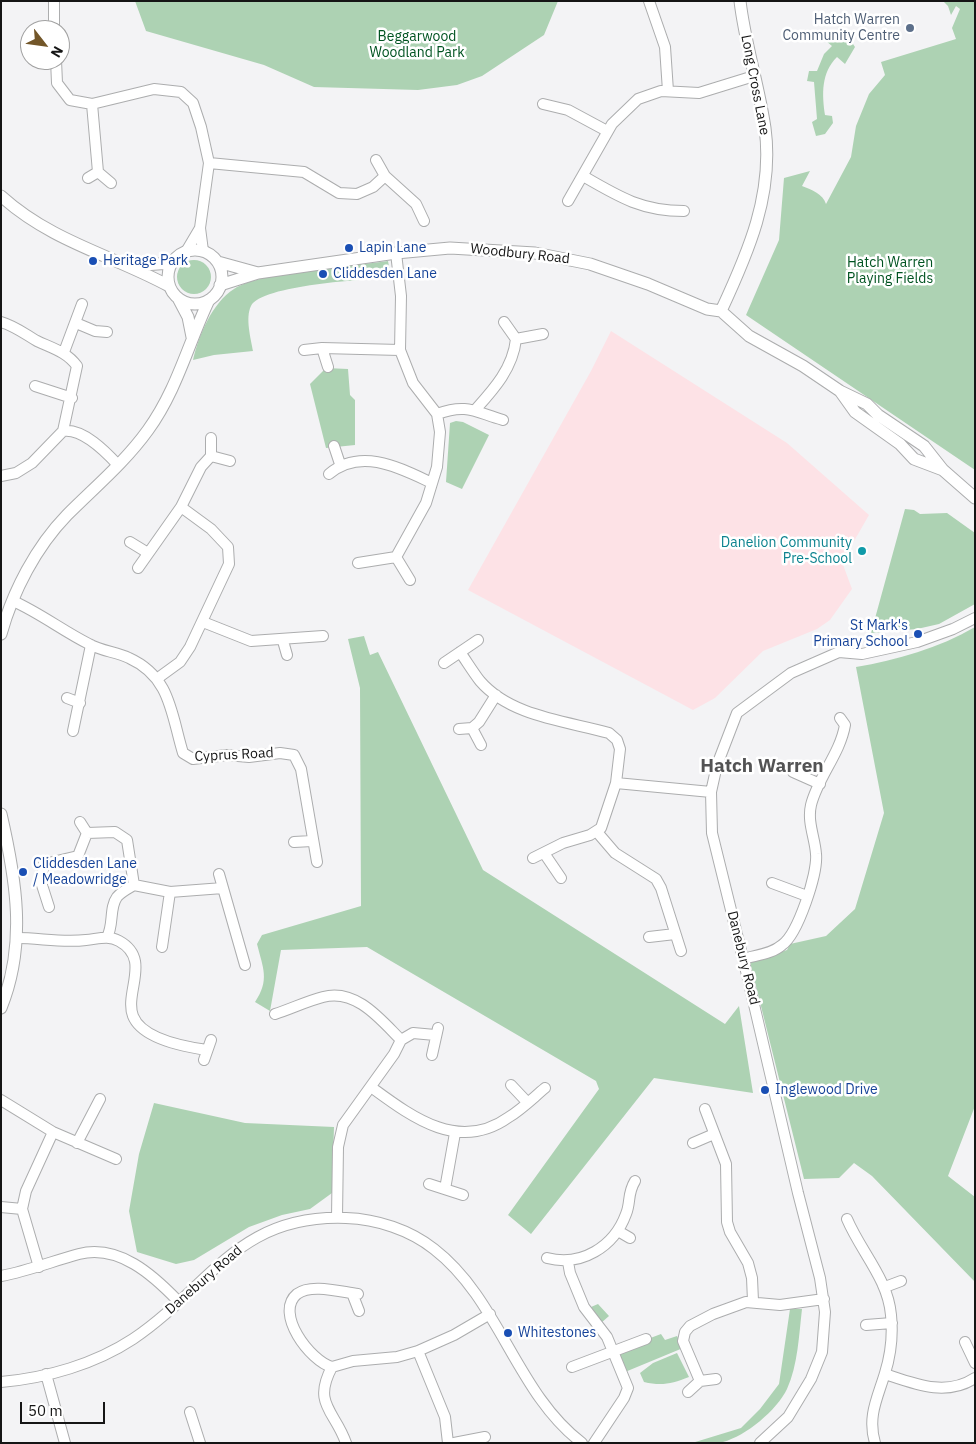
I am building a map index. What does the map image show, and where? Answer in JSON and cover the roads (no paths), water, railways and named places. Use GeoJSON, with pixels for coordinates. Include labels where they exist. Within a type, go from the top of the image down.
{"type":"FeatureCollection","features":[{"type":"Feature","properties":{"kind":"street"},"geometry":{"type":"LineString","coordinates":[[649,1],[665,47],[668,91]]}},
{"type":"Feature","properties":{"kind":"street","name":"Long Cross Lane"},"geometry":{"type":"LineString","coordinates":[[722,311],[749,251],[763,199],[767,159],[766,131],[740,1]]}},
{"type":"Feature","properties":{"kind":"street"},"geometry":{"type":"LineString","coordinates":[[54,2],[54,20]]}},
{"type":"Feature","properties":{"kind":"street"},"geometry":{"type":"LineString","coordinates":[[56,70],[57,83],[70,100],[92,104],[154,89],[181,92],[193,103],[201,127],[208,163],[200,228],[203,251]]}},
{"type":"Feature","properties":{"kind":"street"},"geometry":{"type":"LineString","coordinates":[[568,201],[607,132],[623,112],[638,99],[649,94],[668,91],[698,93],[754,76]]}},
{"type":"Feature","properties":{"kind":"street"},"geometry":{"type":"LineString","coordinates":[[92,104],[98,172],[111,183]]}},
{"type":"Feature","properties":{"kind":"street"},"geometry":{"type":"LineString","coordinates":[[543,104],[568,110],[607,132]]}},
{"type":"Feature","properties":{"kind":"street"},"geometry":{"type":"LineString","coordinates":[[376,160],[385,176],[416,204],[424,221]]}},
{"type":"Feature","properties":{"kind":"street"},"geometry":{"type":"LineString","coordinates":[[208,163],[266,170],[304,172],[339,193],[357,194],[373,187],[385,176]]}},
{"type":"Feature","properties":{"kind":"street"},"geometry":{"type":"LineString","coordinates":[[88,178],[98,172]]}},
{"type":"Feature","properties":{"kind":"street"},"geometry":{"type":"LineString","coordinates":[[583,176],[634,204],[662,211],[684,211]]}},
{"type":"Feature","properties":{"kind":"street"},"geometry":{"type":"LineString","coordinates":[[1,196],[46,229],[73,244],[130,266],[169,286],[188,317],[192,337]]}},
{"type":"Feature","properties":{"kind":"street"},"geometry":{"type":"LineString","coordinates":[[188,250],[200,228]]}},
{"type":"Feature","properties":{"kind":"street","name":"Woodbury Road"},"geometry":{"type":"LineString","coordinates":[[220,285],[258,273],[396,253],[474,248],[535,253],[574,260],[648,284],[707,309],[722,311],[749,336],[803,366],[840,391],[867,404],[878,415],[924,446],[943,470],[975,498]]}},
{"type":"Feature","properties":{"kind":"street"},"geometry":{"type":"LineString","coordinates":[[1,634],[13,601],[29,568],[56,529],[140,441],[167,401],[182,371],[192,337],[209,300],[220,285],[222,272],[218,262],[203,251],[188,250],[178,255],[171,263],[168,277],[169,286]]}},
{"type":"Feature","properties":{"kind":"street"},"geometry":{"type":"LineString","coordinates":[[396,253],[401,296],[400,350],[412,383],[437,414],[440,448],[426,503],[396,557]]}},
{"type":"Feature","properties":{"kind":"street","name":"Woodbury Road"},"geometry":{"type":"LineString","coordinates":[[218,262],[258,273]]}},
{"type":"Feature","properties":{"kind":"street"},"geometry":{"type":"LineString","coordinates":[[130,266],[171,263]]}},
{"type":"Feature","properties":{"kind":"street"},"geometry":{"type":"LineString","coordinates":[[178,298],[195,304],[209,300]]}},
{"type":"Feature","properties":{"kind":"street"},"geometry":{"type":"LineString","coordinates":[[64,352],[82,304]]}},
{"type":"Feature","properties":{"kind":"street"},"geometry":{"type":"LineString","coordinates":[[1,322],[14,326],[36,340],[64,352],[72,358],[77,366],[64,431],[32,463],[16,473],[1,476]]}},
{"type":"Feature","properties":{"kind":"street"},"geometry":{"type":"LineString","coordinates":[[476,410],[510,364],[514,352],[516,339],[504,322]]}},
{"type":"Feature","properties":{"kind":"street"},"geometry":{"type":"LineString","coordinates":[[76,323],[95,331],[107,332]]}},
{"type":"Feature","properties":{"kind":"street"},"geometry":{"type":"LineString","coordinates":[[516,339],[543,334]]}},
{"type":"Feature","properties":{"kind":"street"},"geometry":{"type":"LineString","coordinates":[[304,350],[322,348],[400,350]]}},
{"type":"Feature","properties":{"kind":"street"},"geometry":{"type":"LineString","coordinates":[[322,348],[328,367]]}},
{"type":"Feature","properties":{"kind":"street"},"geometry":{"type":"LineString","coordinates":[[35,386],[72,398]]}},
{"type":"Feature","properties":{"kind":"street","name":"Woodbury Road"},"geometry":{"type":"LineString","coordinates":[[840,391],[855,412],[900,444],[914,459],[943,470]]}},
{"type":"Feature","properties":{"kind":"street"},"geometry":{"type":"LineString","coordinates":[[437,414],[455,409],[476,410],[503,420]]}},
{"type":"Feature","properties":{"kind":"street"},"geometry":{"type":"LineString","coordinates":[[64,431],[73,431],[87,438],[118,465]]}},
{"type":"Feature","properties":{"kind":"street"},"geometry":{"type":"LineString","coordinates":[[138,568],[181,507],[202,467],[210,456],[211,438]]}},
{"type":"Feature","properties":{"kind":"street"},"geometry":{"type":"LineString","coordinates":[[334,446],[340,464]]}},
{"type":"Feature","properties":{"kind":"street"},"geometry":{"type":"LineString","coordinates":[[210,456],[230,462]]}},
{"type":"Feature","properties":{"kind":"street"},"geometry":{"type":"LineString","coordinates":[[329,474],[340,464],[362,461],[383,463],[432,483]]}},
{"type":"Feature","properties":{"kind":"street"},"geometry":{"type":"LineString","coordinates":[[158,678],[180,662],[203,622],[229,564],[228,547],[211,529],[181,507]]}},
{"type":"Feature","properties":{"kind":"street"},"geometry":{"type":"LineString","coordinates":[[130,542],[148,553]]}},
{"type":"Feature","properties":{"kind":"street"},"geometry":{"type":"LineString","coordinates":[[358,563],[396,557]]}},
{"type":"Feature","properties":{"kind":"street"},"geometry":{"type":"LineString","coordinates":[[396,557],[410,580]]}},
{"type":"Feature","properties":{"kind":"street","name":"Cyprus Road"},"geometry":{"type":"LineString","coordinates":[[13,601],[31,609],[91,645],[128,657],[158,678],[172,706],[183,753],[187,757],[193,759],[227,756],[249,758],[280,753],[294,756],[298,761],[300,769],[317,862]]}},
{"type":"Feature","properties":{"kind":"street","name":"Danebury Road"},"geometry":{"type":"LineString","coordinates":[[760,1443],[788,1417],[812,1379],[823,1341],[824,1299],[712,833],[711,792],[722,750],[737,714],[773,685],[796,671],[839,652],[862,654],[900,647],[942,633],[975,618]]}},
{"type":"Feature","properties":{"kind":"street"},"geometry":{"type":"LineString","coordinates":[[203,622],[251,641],[283,641],[323,636]]}},
{"type":"Feature","properties":{"kind":"street"},"geometry":{"type":"LineString","coordinates":[[444,663],[478,640]]}},
{"type":"Feature","properties":{"kind":"street"},"geometry":{"type":"LineString","coordinates":[[283,641],[287,655]]}},
{"type":"Feature","properties":{"kind":"street"},"geometry":{"type":"LineString","coordinates":[[73,731],[91,645]]}},
{"type":"Feature","properties":{"kind":"street"},"geometry":{"type":"LineString","coordinates":[[460,652],[481,682],[496,695],[544,717],[609,733],[617,740],[620,749],[616,783],[597,832]]}},
{"type":"Feature","properties":{"kind":"street"},"geometry":{"type":"LineString","coordinates":[[459,728],[472,728],[479,722],[496,695]]}},
{"type":"Feature","properties":{"kind":"street"},"geometry":{"type":"LineString","coordinates":[[67,698],[80,703]]}},
{"type":"Feature","properties":{"kind":"street"},"geometry":{"type":"LineString","coordinates":[[743,959],[772,951],[783,945],[794,929],[807,896],[816,856],[810,811],[820,784],[842,740],[845,725],[840,718]]}},
{"type":"Feature","properties":{"kind":"street"},"geometry":{"type":"LineString","coordinates":[[472,728],[481,745]]}},
{"type":"Feature","properties":{"kind":"street"},"geometry":{"type":"LineString","coordinates":[[793,772],[820,784]]}},
{"type":"Feature","properties":{"kind":"street"},"geometry":{"type":"LineString","coordinates":[[616,783],[711,792]]}},
{"type":"Feature","properties":{"kind":"street"},"geometry":{"type":"LineString","coordinates":[[1,814],[17,898],[17,938],[11,982],[1,1008]]}},
{"type":"Feature","properties":{"kind":"street"},"geometry":{"type":"LineString","coordinates":[[80,822],[88,833]]}},
{"type":"Feature","properties":{"kind":"street"},"geometry":{"type":"LineString","coordinates":[[88,833],[115,832],[127,840],[134,885]]}},
{"type":"Feature","properties":{"kind":"street"},"geometry":{"type":"LineString","coordinates":[[534,858],[563,843],[597,832]]}},
{"type":"Feature","properties":{"kind":"street"},"geometry":{"type":"LineString","coordinates":[[597,832],[615,853],[656,879],[661,888],[681,951]]}},
{"type":"Feature","properties":{"kind":"street"},"geometry":{"type":"LineString","coordinates":[[49,907],[41,882],[44,864],[78,856],[88,833]]}},
{"type":"Feature","properties":{"kind":"street"},"geometry":{"type":"LineString","coordinates":[[294,842],[312,841]]}},
{"type":"Feature","properties":{"kind":"street"},"geometry":{"type":"LineString","coordinates":[[544,853],[561,878]]}},
{"type":"Feature","properties":{"kind":"street"},"geometry":{"type":"LineString","coordinates":[[219,874],[245,965]]}},
{"type":"Feature","properties":{"kind":"street"},"geometry":{"type":"LineString","coordinates":[[772,883],[807,896]]}},
{"type":"Feature","properties":{"kind":"street"},"geometry":{"type":"LineString","coordinates":[[107,937],[112,927],[113,909],[118,897],[134,885],[170,892],[223,888]]}},
{"type":"Feature","properties":{"kind":"street"},"geometry":{"type":"LineString","coordinates":[[162,948],[170,892]]}},
{"type":"Feature","properties":{"kind":"street"},"geometry":{"type":"LineString","coordinates":[[649,937],[675,934]]}},
{"type":"Feature","properties":{"kind":"street"},"geometry":{"type":"LineString","coordinates":[[17,938],[62,942],[107,937],[125,945],[133,957],[137,972],[131,1004],[133,1016],[140,1025],[168,1041],[208,1050]]}},
{"type":"Feature","properties":{"kind":"street"},"geometry":{"type":"LineString","coordinates":[[275,1014],[293,1003],[324,996],[339,996],[359,1002],[370,1009],[401,1040]]}},
{"type":"Feature","properties":{"kind":"street"},"geometry":{"type":"LineString","coordinates":[[337,1217],[338,1147],[343,1125],[394,1054],[401,1040],[413,1033],[436,1031],[432,1055]]}},
{"type":"Feature","properties":{"kind":"street"},"geometry":{"type":"LineString","coordinates":[[512,1085],[527,1102]]}},
{"type":"Feature","properties":{"kind":"street"},"geometry":{"type":"LineString","coordinates":[[371,1087],[405,1112],[428,1124],[456,1133],[484,1129],[508,1118],[545,1088]]}},
{"type":"Feature","properties":{"kind":"street"},"geometry":{"type":"LineString","coordinates":[[77,1143],[100,1099]]}},
{"type":"Feature","properties":{"kind":"street"},"geometry":{"type":"LineString","coordinates":[[1,1100],[54,1132],[116,1159]]}},
{"type":"Feature","properties":{"kind":"street"},"geometry":{"type":"LineString","coordinates":[[705,1109],[728,1172],[727,1222],[748,1263],[752,1278],[753,1301]]}},
{"type":"Feature","properties":{"kind":"street"},"geometry":{"type":"LineString","coordinates":[[39,1266],[22,1209],[26,1191],[54,1132]]}},
{"type":"Feature","properties":{"kind":"street"},"geometry":{"type":"LineString","coordinates":[[445,1189],[456,1133]]}},
{"type":"Feature","properties":{"kind":"street"},"geometry":{"type":"LineString","coordinates":[[693,1143],[714,1134]]}},
{"type":"Feature","properties":{"kind":"street"},"geometry":{"type":"LineString","coordinates":[[547,1258],[568,1262],[602,1247],[618,1231],[627,1212],[628,1196],[635,1181]]}},
{"type":"Feature","properties":{"kind":"street"},"geometry":{"type":"LineString","coordinates":[[429,1184],[463,1195]]}},
{"type":"Feature","properties":{"kind":"street"},"geometry":{"type":"LineString","coordinates":[[1,1207],[22,1209]]}},
{"type":"Feature","properties":{"kind":"street","name":"Danebury Road"},"geometry":{"type":"LineString","coordinates":[[1,1382],[46,1374],[83,1364],[122,1345],[142,1332],[219,1263],[258,1236],[295,1222],[337,1217],[363,1219],[386,1224],[433,1247],[463,1274],[490,1314],[545,1405],[564,1427],[582,1443]]}},
{"type":"Feature","properties":{"kind":"street"},"geometry":{"type":"LineString","coordinates":[[847,1219],[856,1241],[885,1287],[892,1323],[890,1351],[885,1374],[871,1417],[875,1443]]}},
{"type":"Feature","properties":{"kind":"street"},"geometry":{"type":"LineString","coordinates":[[618,1231],[630,1238]]}},
{"type":"Feature","properties":{"kind":"street"},"geometry":{"type":"LineString","coordinates":[[1,1276],[81,1254],[100,1252],[120,1256],[166,1288],[178,1301]]}},
{"type":"Feature","properties":{"kind":"street"},"geometry":{"type":"LineString","coordinates":[[568,1262],[570,1273],[588,1314],[604,1332],[613,1351],[627,1392],[594,1443]]}},
{"type":"Feature","properties":{"kind":"street"},"geometry":{"type":"LineString","coordinates":[[885,1287],[901,1281]]}},
{"type":"Feature","properties":{"kind":"street"},"geometry":{"type":"LineString","coordinates":[[359,1311],[355,1293],[307,1290],[297,1294],[290,1308],[295,1329],[305,1347],[316,1360],[332,1367],[354,1361],[397,1357],[418,1351],[454,1335],[490,1314]]}},
{"type":"Feature","properties":{"kind":"street"},"geometry":{"type":"LineString","coordinates":[[700,1381],[683,1341],[685,1332],[704,1318],[739,1304],[753,1301],[780,1305],[824,1299]]}},
{"type":"Feature","properties":{"kind":"street"},"geometry":{"type":"LineString","coordinates":[[866,1325],[892,1323]]}},
{"type":"Feature","properties":{"kind":"street"},"geometry":{"type":"LineString","coordinates":[[572,1367],[646,1338]]}},
{"type":"Feature","properties":{"kind":"street"},"geometry":{"type":"LineString","coordinates":[[965,1342],[975,1363]]}},
{"type":"Feature","properties":{"kind":"street"},"geometry":{"type":"LineString","coordinates":[[418,1351],[445,1417],[448,1443]]}},
{"type":"Feature","properties":{"kind":"street"},"geometry":{"type":"LineString","coordinates":[[332,1367],[324,1389],[324,1402],[346,1443]]}},
{"type":"Feature","properties":{"kind":"street"},"geometry":{"type":"LineString","coordinates":[[46,1374],[65,1443]]}},
{"type":"Feature","properties":{"kind":"street"},"geometry":{"type":"LineString","coordinates":[[885,1374],[941,1389],[963,1385],[975,1378]]}},
{"type":"Feature","properties":{"kind":"street"},"geometry":{"type":"LineString","coordinates":[[688,1392],[700,1381],[716,1379]]}},
{"type":"Feature","properties":{"kind":"street"},"geometry":{"type":"LineString","coordinates":[[190,1412],[200,1443]]}},
{"type":"Feature","properties":{"kind":"street"},"geometry":{"type":"LineString","coordinates":[[454,1443],[485,1437]]}},
{"type":"Feature","properties":{"kind":"place","name":"Hatch Warren Community Centre"},"geometry":{"type":"Point","coordinates":[910,28]}},
{"type":"Feature","properties":{"kind":"place","name":"Lapin Lane"},"geometry":{"type":"Point","coordinates":[349,248]}},
{"type":"Feature","properties":{"kind":"place","name":"Heritage Park"},"geometry":{"type":"Point","coordinates":[93,261]}},
{"type":"Feature","properties":{"kind":"place","name":"Cliddesden Lane"},"geometry":{"type":"Point","coordinates":[323,274]}},
{"type":"Feature","properties":{"kind":"place","name":"Danelion Community Pre-School"},"geometry":{"type":"Point","coordinates":[862,551]}},
{"type":"Feature","properties":{"kind":"place","name":"St Mark's Primary School"},"geometry":{"type":"Point","coordinates":[918,634]}},
{"type":"Feature","properties":{"kind":"place","name":"Cliddesden Lane / Meadowridge"},"geometry":{"type":"Point","coordinates":[23,872]}},
{"type":"Feature","properties":{"kind":"place","name":"Inglewood Drive"},"geometry":{"type":"Point","coordinates":[765,1090]}},
{"type":"Feature","properties":{"kind":"place","name":"Whitestones"},"geometry":{"type":"Point","coordinates":[508,1333]}},
{"type":"Feature","properties":{"kind":"district","name":"Hatch Warren"},"geometry":{"type":"Point","coordinates":[762,767]}},
{"type":"Feature","properties":{"kind":"park label","name":"Beggarwood Woodland Park"},"geometry":{"type":"Point","coordinates":[417,46]}},
{"type":"Feature","properties":{"kind":"park label","name":"Hatch Warren Playing Fields"},"geometry":{"type":"Point","coordinates":[890,272]}}]}
